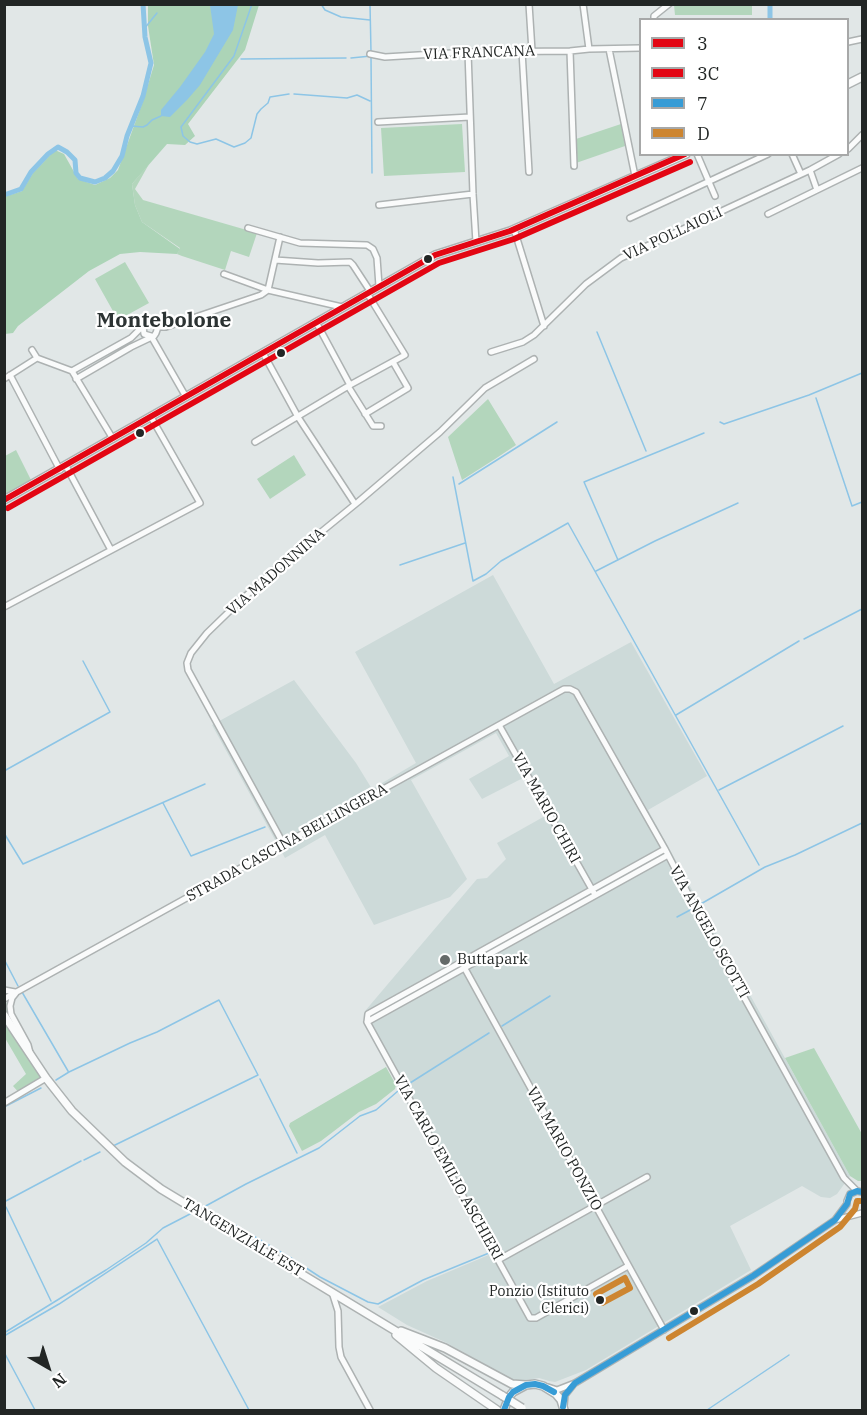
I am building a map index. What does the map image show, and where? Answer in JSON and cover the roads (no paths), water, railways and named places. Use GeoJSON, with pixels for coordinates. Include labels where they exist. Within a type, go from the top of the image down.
{"type":"FeatureCollection","features":[{"type":"Feature","properties":{"kind":"main road"},"geometry":{"type":"LineString","coordinates":[[4,500],[435,255],[514,229],[681,156]]}},
{"type":"Feature","properties":{"kind":"main road","name":"TANGENZIALE EST"},"geometry":{"type":"LineString","coordinates":[[4,1015],[46,1078],[72,1111],[125,1162],[161,1189],[524,1409]]}},
{"type":"Feature","properties":{"kind":"main road"},"geometry":{"type":"LineString","coordinates":[[390,1328],[445,1348],[512,1384],[543,1386],[556,1394],[564,1409]]}},
{"type":"Feature","properties":{"kind":"main road"},"geometry":{"type":"LineString","coordinates":[[390,1328],[436,1368],[497,1410]]}},
{"type":"Feature","properties":{"kind":"main road"},"geometry":{"type":"LineString","coordinates":[[504,1410],[513,1392],[526,1385]]}},
{"type":"Feature","properties":{"kind":"street"},"geometry":{"type":"LineString","coordinates":[[529,4],[532,51]]}},
{"type":"Feature","properties":{"kind":"street"},"geometry":{"type":"LineString","coordinates":[[583,4],[588,49]]}},
{"type":"Feature","properties":{"kind":"street"},"geometry":{"type":"LineString","coordinates":[[654,18],[669,4]]}},
{"type":"Feature","properties":{"kind":"street","name":"VIA FRANCANA"},"geometry":{"type":"LineString","coordinates":[[370,54],[385,57],[468,52],[639,48]]}},
{"type":"Feature","properties":{"kind":"street"},"geometry":{"type":"LineString","coordinates":[[609,49],[635,176]]}},
{"type":"Feature","properties":{"kind":"street"},"geometry":{"type":"LineString","coordinates":[[522,51],[529,172]]}},
{"type":"Feature","properties":{"kind":"street"},"geometry":{"type":"LineString","coordinates":[[570,51],[574,166]]}},
{"type":"Feature","properties":{"kind":"street"},"geometry":{"type":"LineString","coordinates":[[468,52],[476,242]]}},
{"type":"Feature","properties":{"kind":"street"},"geometry":{"type":"LineString","coordinates":[[378,122],[470,117]]}},
{"type":"Feature","properties":{"kind":"street"},"geometry":{"type":"LineString","coordinates":[[849,148],[862,135]]}},
{"type":"Feature","properties":{"kind":"street"},"geometry":{"type":"LineString","coordinates":[[698,156],[715,196]]}},
{"type":"Feature","properties":{"kind":"street"},"geometry":{"type":"LineString","coordinates":[[630,218],[764,156]]}},
{"type":"Feature","properties":{"kind":"street"},"geometry":{"type":"LineString","coordinates":[[793,156],[801,174]]}},
{"type":"Feature","properties":{"kind":"street","name":"VIA POLLAIOLI"},"geometry":{"type":"LineString","coordinates":[[491,352],[523,342],[534,335],[586,285],[621,258],[810,170],[834,156]]}},
{"type":"Feature","properties":{"kind":"street"},"geometry":{"type":"LineString","coordinates":[[768,214],[862,168]]}},
{"type":"Feature","properties":{"kind":"street"},"geometry":{"type":"LineString","coordinates":[[810,170],[817,190]]}},
{"type":"Feature","properties":{"kind":"street"},"geometry":{"type":"LineString","coordinates":[[379,205],[473,194]]}},
{"type":"Feature","properties":{"kind":"street"},"geometry":{"type":"LineString","coordinates":[[248,228],[300,243],[367,245],[371,247],[377,258],[379,286]]}},
{"type":"Feature","properties":{"kind":"street"},"geometry":{"type":"LineString","coordinates":[[514,229],[544,326]]}},
{"type":"Feature","properties":{"kind":"street"},"geometry":{"type":"LineString","coordinates":[[158,327],[177,324],[261,295],[268,290],[280,237]]}},
{"type":"Feature","properties":{"kind":"street"},"geometry":{"type":"LineString","coordinates":[[255,442],[405,355],[350,262],[318,263],[275,260]]}},
{"type":"Feature","properties":{"kind":"street"},"geometry":{"type":"LineString","coordinates":[[224,274],[268,290],[342,307]]}},
{"type":"Feature","properties":{"kind":"street"},"geometry":{"type":"LineString","coordinates":[[72,372],[127,341],[147,322],[154,322],[158,327]]}},
{"type":"Feature","properties":{"kind":"street"},"geometry":{"type":"LineString","coordinates":[[316,322],[365,414],[373,426],[381,426]]}},
{"type":"Feature","properties":{"kind":"street"},"geometry":{"type":"LineString","coordinates":[[143,326],[144,333],[150,336],[186,397]]}},
{"type":"Feature","properties":{"kind":"street"},"geometry":{"type":"LineString","coordinates":[[76,379],[156,333],[158,327]]}},
{"type":"Feature","properties":{"kind":"street"},"geometry":{"type":"LineString","coordinates":[[32,350],[37,358],[72,372],[112,440]]}},
{"type":"Feature","properties":{"kind":"street"},"geometry":{"type":"LineString","coordinates":[[263,353],[298,417],[355,504]]}},
{"type":"Feature","properties":{"kind":"street"},"geometry":{"type":"LineString","coordinates":[[37,358],[7,377],[111,550]]}},
{"type":"Feature","properties":{"kind":"street","name":"VIA MADONNINA"},"geometry":{"type":"LineString","coordinates":[[284,845],[190,673],[187,663],[191,653],[207,633],[240,601],[440,432],[485,388],[534,359]]}},
{"type":"Feature","properties":{"kind":"street"},"geometry":{"type":"LineString","coordinates":[[365,414],[408,388],[393,362]]}},
{"type":"Feature","properties":{"kind":"street"},"geometry":{"type":"LineString","coordinates":[[4,607],[200,503],[151,417]]}},
{"type":"Feature","properties":{"kind":"street","name":"STRADA CASCINA BELLINGERA"},"geometry":{"type":"LineString","coordinates":[[4,999],[564,689],[570,689]]}},
{"type":"Feature","properties":{"kind":"street","name":"VIA ANGELO SCOTTI"},"geometry":{"type":"LineString","coordinates":[[570,689],[576,692],[666,852],[844,1178],[848,1197]]}},
{"type":"Feature","properties":{"kind":"street","name":"VIA MARIO CHIRI"},"geometry":{"type":"LineString","coordinates":[[499,725],[594,893]]}},
{"type":"Feature","properties":{"kind":"street"},"geometry":{"type":"LineString","coordinates":[[367,1022],[666,852]]}},
{"type":"Feature","properties":{"kind":"street"},"geometry":{"type":"LineString","coordinates":[[367,1022],[368,1014],[594,893]]}},
{"type":"Feature","properties":{"kind":"street","name":"VIA MARIO PONZIO"},"geometry":{"type":"LineString","coordinates":[[464,967],[664,1330]]}},
{"type":"Feature","properties":{"kind":"street"},"geometry":{"type":"LineString","coordinates":[[4,990],[17,992]]}},
{"type":"Feature","properties":{"kind":"street"},"geometry":{"type":"LineString","coordinates":[[17,992],[12,998],[11,1014],[31,1055]]}},
{"type":"Feature","properties":{"kind":"street","name":"VIA CARLO EMILIO ASCHIERI"},"geometry":{"type":"LineString","coordinates":[[367,1022],[530,1318],[536,1318],[628,1266]]}},
{"type":"Feature","properties":{"kind":"street"},"geometry":{"type":"LineString","coordinates":[[4,1103],[46,1078]]}},
{"type":"Feature","properties":{"kind":"street"},"geometry":{"type":"LineString","coordinates":[[498,1260],[647,1177]]}},
{"type":"Feature","properties":{"kind":"street","name":"VIA ANGELO SCOTTI"},"geometry":{"type":"LineString","coordinates":[[844,1178],[860,1191]]}},
{"type":"Feature","properties":{"kind":"street"},"geometry":{"type":"LineString","coordinates":[[543,1386],[557,1390],[575,1383],[753,1276],[835,1220],[847,1204],[850,1194],[860,1191]]}},
{"type":"Feature","properties":{"kind":"street"},"geometry":{"type":"LineString","coordinates":[[847,1204],[850,1211],[860,1214]]}},
{"type":"Feature","properties":{"kind":"street"},"geometry":{"type":"LineString","coordinates":[[835,1220],[860,1214]]}},
{"type":"Feature","properties":{"kind":"street"},"geometry":{"type":"LineString","coordinates":[[332,1292],[338,1311],[341,1357],[370,1410]]}},
{"type":"Feature","properties":{"kind":"street"},"geometry":{"type":"LineString","coordinates":[[338,1311],[343,1303],[348,1302]]}},
{"type":"Feature","properties":{"kind":"street"},"geometry":{"type":"LineString","coordinates":[[564,1409],[565,1395],[575,1383]]}},
{"type":"Feature","properties":{"kind":"water"},"geometry":{"type":"Polygon","coordinates":[[[210,5],[238,5],[233,30],[200,85],[170,117],[161,116],[161,110],[205,52],[214,34],[210,5]]]}},
{"type":"Feature","properties":{"kind":"waterway"},"geometry":{"type":"LineString","coordinates":[[4,195],[21,189],[31,172],[58,147],[75,160],[76,173],[80,178],[95,182],[105,178],[113,171],[122,156],[127,136],[143,96],[151,63],[145,37],[143,4]]}},
{"type":"Feature","properties":{"kind":"waterway"},"geometry":{"type":"LineString","coordinates":[[252,4],[234,56],[181,127],[183,136],[197,144],[216,139],[234,147],[245,143],[251,138],[257,114],[268,103],[270,97],[289,94]]}},
{"type":"Feature","properties":{"kind":"waterway"},"geometry":{"type":"LineString","coordinates":[[321,4],[325,10],[341,17],[370,20]]}},
{"type":"Feature","properties":{"kind":"waterway"},"geometry":{"type":"LineString","coordinates":[[370,4],[371,52]]}},
{"type":"Feature","properties":{"kind":"waterway"},"geometry":{"type":"LineString","coordinates":[[770,4],[770,18]]}},
{"type":"Feature","properties":{"kind":"waterway"},"geometry":{"type":"LineString","coordinates":[[144,29],[157,13]]}},
{"type":"Feature","properties":{"kind":"waterway"},"geometry":{"type":"LineString","coordinates":[[351,58],[371,56],[372,173]]}},
{"type":"Feature","properties":{"kind":"waterway"},"geometry":{"type":"LineString","coordinates":[[241,59],[346,58]]}},
{"type":"Feature","properties":{"kind":"waterway"},"geometry":{"type":"LineString","coordinates":[[294,94],[347,98],[357,95],[370,101]]}},
{"type":"Feature","properties":{"kind":"waterway"},"geometry":{"type":"LineString","coordinates":[[131,126],[143,127],[161,116]]}},
{"type":"Feature","properties":{"kind":"waterway"},"geometry":{"type":"LineString","coordinates":[[597,332],[646,451]]}},
{"type":"Feature","properties":{"kind":"waterway"},"geometry":{"type":"LineString","coordinates":[[720,422],[724,424],[809,395],[862,373]]}},
{"type":"Feature","properties":{"kind":"waterway"},"geometry":{"type":"LineString","coordinates":[[816,398],[852,506],[862,502]]}},
{"type":"Feature","properties":{"kind":"waterway"},"geometry":{"type":"LineString","coordinates":[[459,484],[557,422]]}},
{"type":"Feature","properties":{"kind":"waterway"},"geometry":{"type":"LineString","coordinates":[[618,560],[584,482],[704,433]]}},
{"type":"Feature","properties":{"kind":"waterway"},"geometry":{"type":"LineString","coordinates":[[453,477],[473,581],[486,574],[501,561],[568,523],[759,865]]}},
{"type":"Feature","properties":{"kind":"waterway"},"geometry":{"type":"LineString","coordinates":[[596,571],[738,503]]}},
{"type":"Feature","properties":{"kind":"waterway"},"geometry":{"type":"LineString","coordinates":[[400,565],[465,543]]}},
{"type":"Feature","properties":{"kind":"waterway"},"geometry":{"type":"LineString","coordinates":[[804,639],[862,609]]}},
{"type":"Feature","properties":{"kind":"waterway"},"geometry":{"type":"LineString","coordinates":[[676,715],[799,641]]}},
{"type":"Feature","properties":{"kind":"waterway"},"geometry":{"type":"LineString","coordinates":[[4,771],[110,712],[83,661]]}},
{"type":"Feature","properties":{"kind":"waterway"},"geometry":{"type":"LineString","coordinates":[[719,790],[843,726]]}},
{"type":"Feature","properties":{"kind":"waterway"},"geometry":{"type":"LineString","coordinates":[[4,833],[23,864],[205,784]]}},
{"type":"Feature","properties":{"kind":"waterway"},"geometry":{"type":"LineString","coordinates":[[163,803],[191,856],[265,827]]}},
{"type":"Feature","properties":{"kind":"waterway"},"geometry":{"type":"LineString","coordinates":[[699,905],[765,867],[862,823]]}},
{"type":"Feature","properties":{"kind":"waterway"},"geometry":{"type":"LineString","coordinates":[[677,917],[692,909]]}},
{"type":"Feature","properties":{"kind":"waterway"},"geometry":{"type":"LineString","coordinates":[[4,959],[18,986]]}},
{"type":"Feature","properties":{"kind":"waterway"},"geometry":{"type":"LineString","coordinates":[[22,992],[68,1071]]}},
{"type":"Feature","properties":{"kind":"waterway"},"geometry":{"type":"LineString","coordinates":[[502,1026],[550,996]]}},
{"type":"Feature","properties":{"kind":"waterway"},"geometry":{"type":"LineString","coordinates":[[56,1080],[219,1000],[258,1075],[113,1146]]}},
{"type":"Feature","properties":{"kind":"waterway"},"geometry":{"type":"LineString","coordinates":[[410,1083],[489,1033]]}},
{"type":"Feature","properties":{"kind":"waterway"},"geometry":{"type":"LineString","coordinates":[[260,1079],[297,1153]]}},
{"type":"Feature","properties":{"kind":"waterway"},"geometry":{"type":"LineString","coordinates":[[4,1107],[41,1088]]}},
{"type":"Feature","properties":{"kind":"waterway"},"geometry":{"type":"LineString","coordinates":[[202,1208],[319,1148],[360,1116],[376,1110],[398,1091]]}},
{"type":"Feature","properties":{"kind":"waterway"},"geometry":{"type":"LineString","coordinates":[[84,1160],[100,1152]]}},
{"type":"Feature","properties":{"kind":"waterway"},"geometry":{"type":"LineString","coordinates":[[4,1202],[81,1161]]}},
{"type":"Feature","properties":{"kind":"waterway"},"geometry":{"type":"LineString","coordinates":[[6,1207],[51,1301]]}},
{"type":"Feature","properties":{"kind":"waterway"},"geometry":{"type":"LineString","coordinates":[[204,1207],[320,1277],[368,1302],[378,1304],[423,1280],[489,1253]]}},
{"type":"Feature","properties":{"kind":"waterway"},"geometry":{"type":"LineString","coordinates":[[4,1333],[106,1270],[146,1243],[163,1228],[190,1214]]}},
{"type":"Feature","properties":{"kind":"waterway"},"geometry":{"type":"LineString","coordinates":[[4,1336],[59,1304],[157,1239],[249,1410]]}},
{"type":"Feature","properties":{"kind":"waterway"},"geometry":{"type":"LineString","coordinates":[[4,1352],[35,1410]]}},
{"type":"Feature","properties":{"kind":"waterway"},"geometry":{"type":"LineString","coordinates":[[707,1410],[789,1355]]}},
{"type":"Feature","properties":{"kind":"place","name":"Buttapark"},"geometry":{"type":"Point","coordinates":[445,960]}},
{"type":"Feature","properties":{"kind":"place","name":"Ponzio (Istituto Clerici)"},"geometry":{"type":"Point","coordinates":[600,1300]}},
{"type":"Feature","properties":{"kind":"district","name":"Montebolone"},"geometry":{"type":"Point","coordinates":[164,321]}}]}
